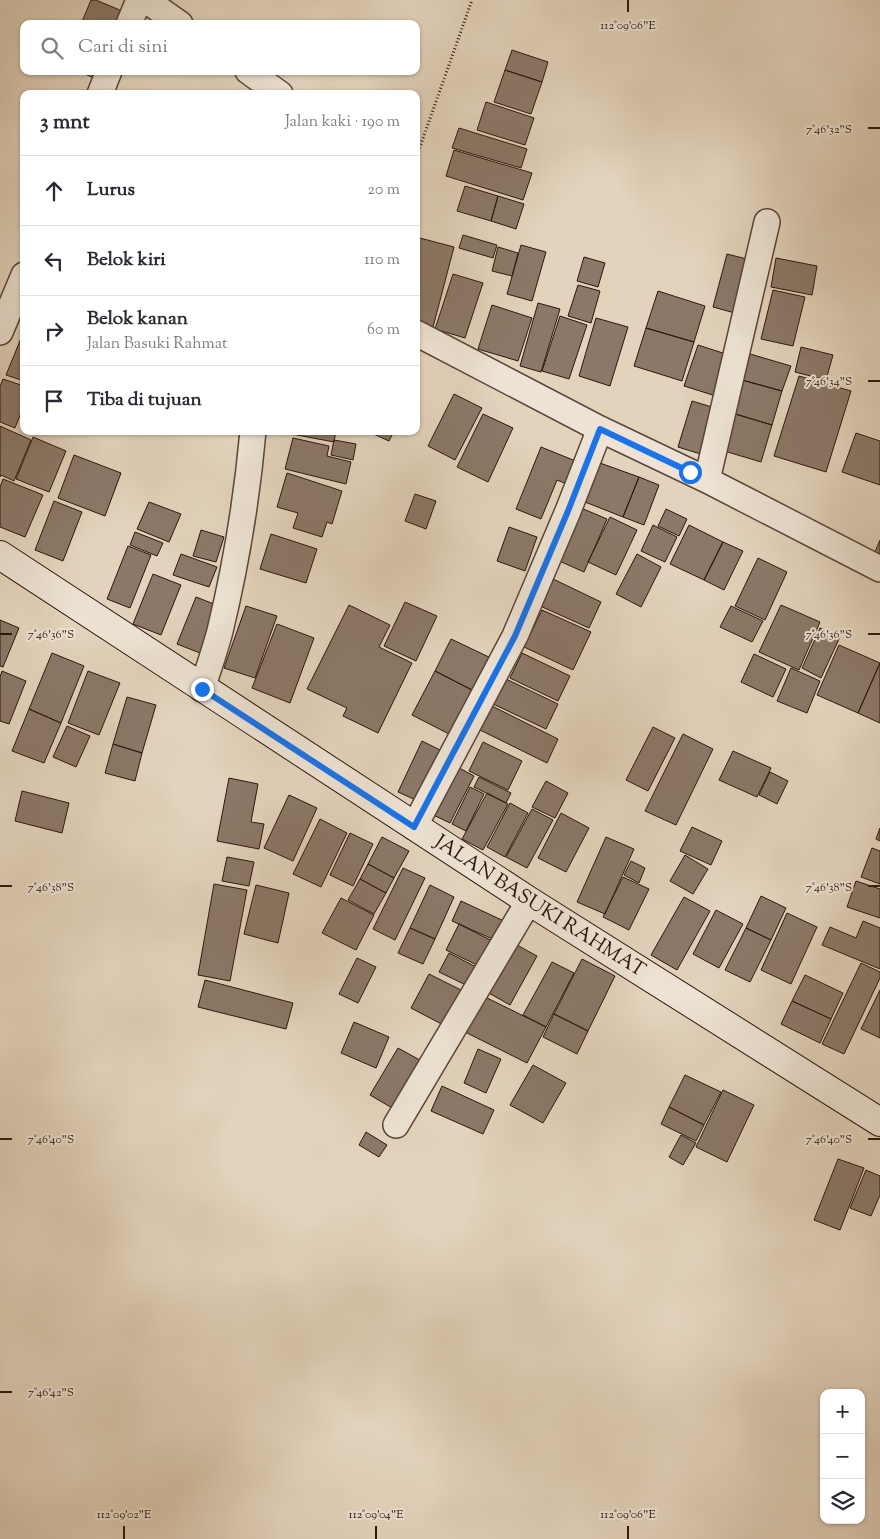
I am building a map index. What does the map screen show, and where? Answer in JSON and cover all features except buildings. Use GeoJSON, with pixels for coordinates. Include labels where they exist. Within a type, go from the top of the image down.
{"type":"FeatureCollection","features":[{"type":"Feature","properties":{"kind":"main road","name":"JALAN BASUKI RAHMAT"},"geometry":{"type":"LineString","coordinates":[[0,556],[529,901],[880,1122]]}},
{"type":"Feature","properties":{"kind":"street"},"geometry":{"type":"LineString","coordinates":[[131,20],[139,0]]}},
{"type":"Feature","properties":{"kind":"street"},"geometry":{"type":"LineString","coordinates":[[146,0],[174,20]]}},
{"type":"Feature","properties":{"kind":"street"},"geometry":{"type":"LineString","coordinates":[[102,90],[107,75]]}},
{"type":"Feature","properties":{"kind":"street"},"geometry":{"type":"LineString","coordinates":[[254,75],[274,90]]}},
{"type":"Feature","properties":{"kind":"street"},"geometry":{"type":"LineString","coordinates":[[707,480],[767,222]]}},
{"type":"Feature","properties":{"kind":"street"},"geometry":{"type":"LineString","coordinates":[[0,332],[20,284]]}},
{"type":"Feature","properties":{"kind":"street"},"geometry":{"type":"LineString","coordinates":[[420,335],[600,429],[707,480],[880,569]]}},
{"type":"Feature","properties":{"kind":"street"},"geometry":{"type":"LineString","coordinates":[[414,827],[515,636],[568,511],[600,429]]}},
{"type":"Feature","properties":{"kind":"street"},"geometry":{"type":"LineString","coordinates":[[202,689],[220,632],[231,577],[248,486],[253,435]]}},
{"type":"Feature","properties":{"kind":"street"},"geometry":{"type":"LineString","coordinates":[[396,1125],[529,901]]}},
{"type":"Feature","properties":{"kind":"path"},"geometry":{"type":"LineString","coordinates":[[420,147],[472,0]]}},
{"type":"Feature","properties":{"kind":"route"},"geometry":{"type":"LineString","coordinates":[[202,689],[414,827],[515,636],[568,511],[600,429],[690,472]]}}]}
